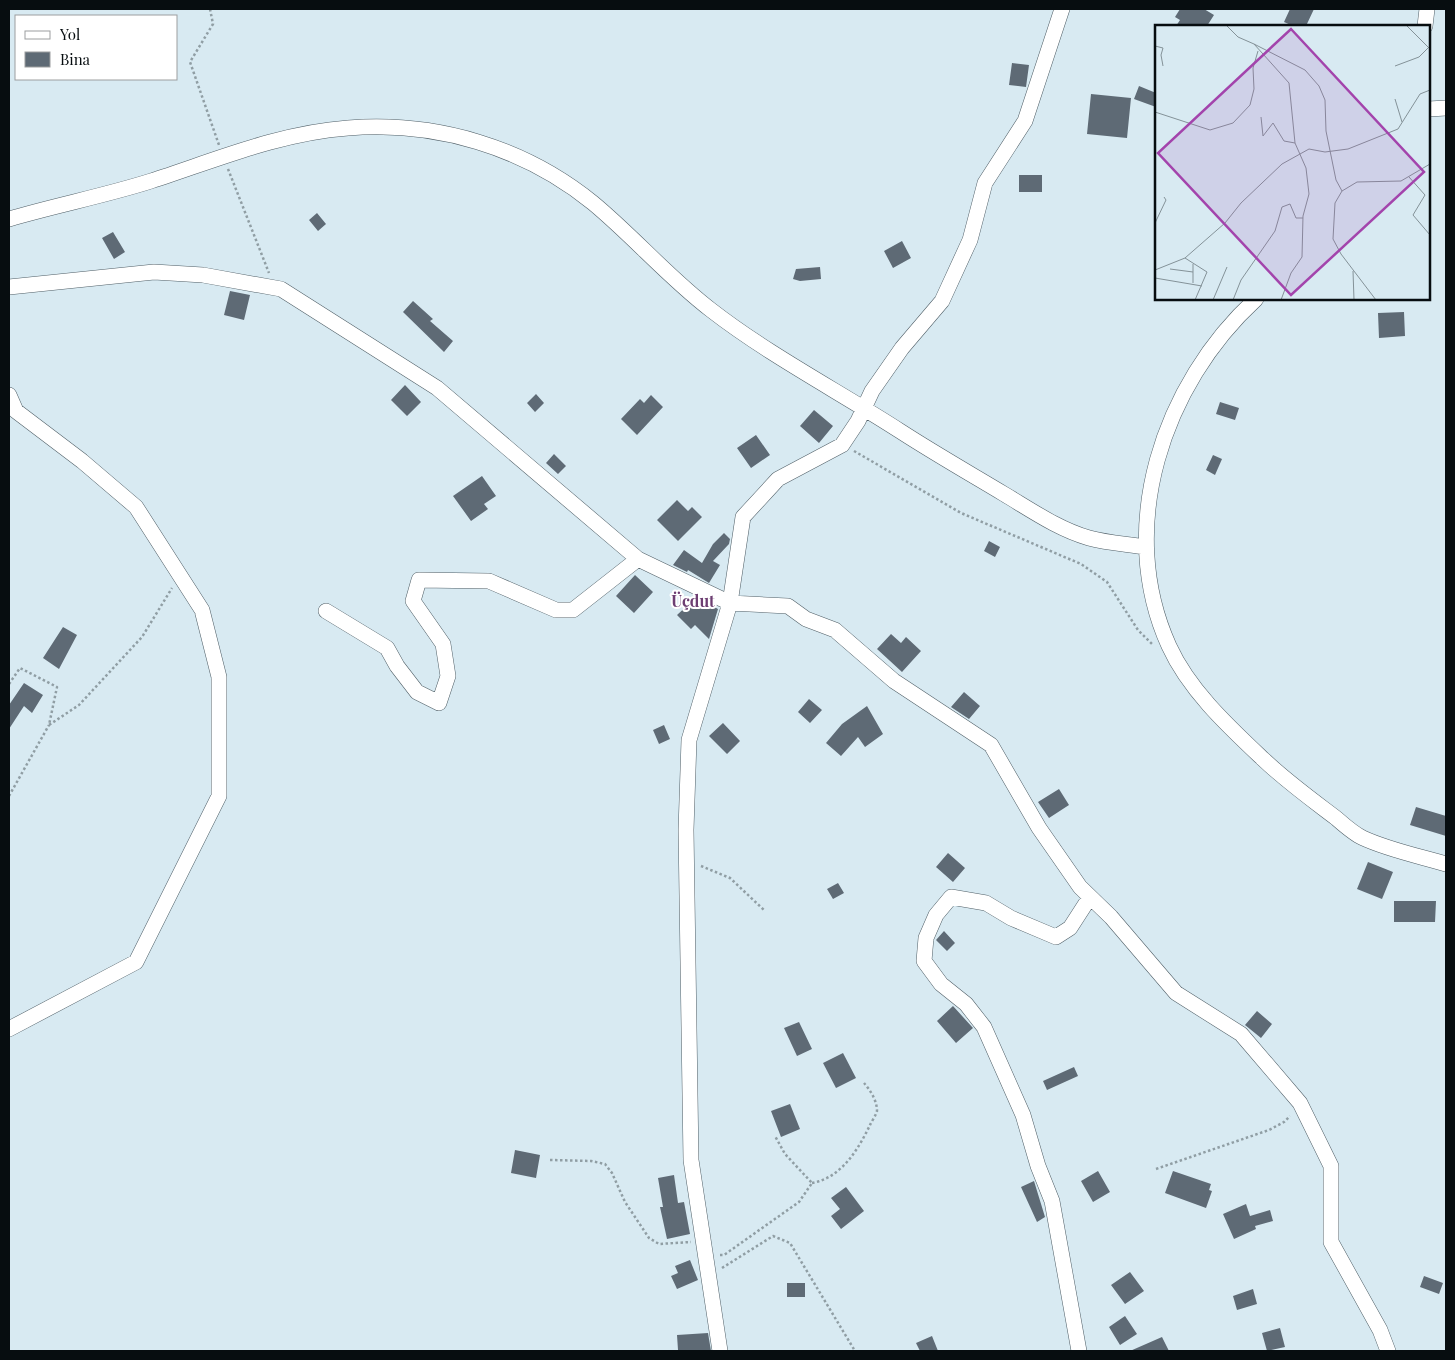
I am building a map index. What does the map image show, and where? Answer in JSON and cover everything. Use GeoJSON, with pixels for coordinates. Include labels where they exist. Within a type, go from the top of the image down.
{"type":"FeatureCollection","features":[{"type":"Feature","properties":{"kind":"street"},"geometry":{"type":"LineString","coordinates":[[720,1351],[691,1160],[686,860],[688,740],[730,603],[744,517],[778,479],[842,445],[872,391],[902,348],[942,301],[970,240],[985,184],[1025,121],[1062,9]]}},
{"type":"Feature","properties":{"kind":"street"},"geometry":{"type":"LineString","coordinates":[[1425,25],[1427,9]]}},
{"type":"Feature","properties":{"kind":"street"},"geometry":{"type":"LineString","coordinates":[[1430,109],[1446,108]]}},
{"type":"Feature","properties":{"kind":"street"},"geometry":{"type":"LineString","coordinates":[[9,219],[123,190],[223,156],[293,136],[339,129],[376,127],[404,128],[451,134],[481,142],[515,156],[574,189],[606,214],[671,277],[714,313],[864,408],[1062,528],[1102,541],[1146,547]]}},
{"type":"Feature","properties":{"kind":"street"},"geometry":{"type":"LineString","coordinates":[[9,287],[154,272],[203,276],[281,289],[437,388],[638,559],[730,603],[788,606],[806,619],[835,630],[894,681],[991,746],[1038,828],[1080,887],[1111,917],[1176,993],[1241,1034],[1300,1103],[1331,1166],[1331,1242],[1380,1330],[1388,1351]]}},
{"type":"Feature","properties":{"kind":"street"},"geometry":{"type":"LineString","coordinates":[[1255,300],[1220,337],[1193,376],[1170,423],[1156,462],[1148,511],[1146,547],[1154,606],[1170,646],[1193,686],[1238,736],[1283,778],[1362,838],[1446,864]]}},
{"type":"Feature","properties":{"kind":"street"},"geometry":{"type":"LineString","coordinates":[[9,394],[16,411],[82,461],[136,507],[202,610],[219,677],[219,796],[136,962],[9,1029]]}},
{"type":"Feature","properties":{"kind":"street"},"geometry":{"type":"LineString","coordinates":[[326,611],[387,648],[397,666],[418,692],[439,703],[448,676],[447,668],[443,644],[413,601],[419,580],[488,581],[556,610],[572,610],[638,559]]}},
{"type":"Feature","properties":{"kind":"street"},"geometry":{"type":"LineString","coordinates":[[1079,1351],[1052,1201],[1038,1166],[1023,1115],[984,1027],[966,1004],[941,984],[924,961],[926,938],[936,915],[952,897],[986,903],[1011,918],[1056,937],[1070,928],[1090,896]]}},
{"type":"Feature","properties":{"kind":"path"},"geometry":{"type":"LineString","coordinates":[[842,445],[961,513],[1081,564],[1107,582],[1138,630],[1159,651]]}},
{"type":"Feature","properties":{"kind":"path"},"geometry":{"type":"LineString","coordinates":[[49,725],[79,705],[142,637],[180,575]]}},
{"type":"Feature","properties":{"kind":"path"},"geometry":{"type":"LineString","coordinates":[[9,684],[20,668],[57,687],[49,725],[9,796]]}},
{"type":"Feature","properties":{"kind":"path"},"geometry":{"type":"LineString","coordinates":[[686,860],[730,878],[764,910]]}},
{"type":"Feature","properties":{"kind":"path"},"geometry":{"type":"LineString","coordinates":[[550,1160],[605,1164],[612,1172],[624,1202],[649,1238],[659,1244],[680,1244],[706,1253],[724,1255],[799,1202],[812,1182],[825,1180],[845,1164],[861,1145],[877,1111],[872,1093],[864,1083]]}},
{"type":"Feature","properties":{"kind":"path"},"geometry":{"type":"LineString","coordinates":[[1156,1169],[1270,1130],[1284,1122],[1300,1103]]}},
{"type":"Feature","properties":{"kind":"path"},"geometry":{"type":"LineString","coordinates":[[775,1136],[785,1154],[812,1182]]}},
{"type":"Feature","properties":{"kind":"path"},"geometry":{"type":"LineString","coordinates":[[706,1253],[724,1268],[773,1236],[790,1243],[855,1351]]}},
{"type":"Feature","properties":{"kind":"building"},"geometry":{"type":"Polygon","coordinates":[[[1180,9],[1204,9],[1214,15],[1208,25],[1177,25],[1180,20],[1175,17],[1180,9]]]}},
{"type":"Feature","properties":{"kind":"building"},"geometry":{"type":"Polygon","coordinates":[[[1290,9],[1314,9],[1306,25],[1291,25],[1284,22],[1290,9]]]}},
{"type":"Feature","properties":{"kind":"building"},"geometry":{"type":"Polygon","coordinates":[[[1012,63],[1029,65],[1026,87],[1009,85],[1012,63]]]}},
{"type":"Feature","properties":{"kind":"building"},"geometry":{"type":"Polygon","coordinates":[[[1139,86],[1155,93],[1155,107],[1134,99],[1139,86]]]}},
{"type":"Feature","properties":{"kind":"building"},"geometry":{"type":"Polygon","coordinates":[[[1091,94],[1131,98],[1127,138],[1087,134],[1091,94]]]}},
{"type":"Feature","properties":{"kind":"building"},"geometry":{"type":"Polygon","coordinates":[[[1019,175],[1042,175],[1042,192],[1019,192],[1019,175]]]}},
{"type":"Feature","properties":{"kind":"building"},"geometry":{"type":"Polygon","coordinates":[[[317,213],[326,224],[318,231],[309,220],[317,213]]]}},
{"type":"Feature","properties":{"kind":"building"},"geometry":{"type":"Polygon","coordinates":[[[113,232],[125,252],[114,259],[102,238],[113,232]]]}},
{"type":"Feature","properties":{"kind":"building"},"geometry":{"type":"Polygon","coordinates":[[[902,241],[911,258],[893,268],[884,251],[902,241]]]}},
{"type":"Feature","properties":{"kind":"building"},"geometry":{"type":"Polygon","coordinates":[[[820,267],[821,279],[800,281],[793,279],[796,269],[820,267]]]}},
{"type":"Feature","properties":{"kind":"building"},"geometry":{"type":"Polygon","coordinates":[[[230,291],[250,295],[244,320],[224,315],[230,291]]]}},
{"type":"Feature","properties":{"kind":"building"},"geometry":{"type":"Polygon","coordinates":[[[413,301],[433,319],[430,321],[453,341],[444,352],[403,312],[413,301]]]}},
{"type":"Feature","properties":{"kind":"building"},"geometry":{"type":"Polygon","coordinates":[[[1404,312],[1405,336],[1379,338],[1378,313],[1404,312]]]}},
{"type":"Feature","properties":{"kind":"building"},"geometry":{"type":"Polygon","coordinates":[[[405,385],[421,402],[407,416],[391,400],[405,385]]]}},
{"type":"Feature","properties":{"kind":"building"},"geometry":{"type":"Polygon","coordinates":[[[536,394],[544,403],[535,412],[527,403],[536,394]]]}},
{"type":"Feature","properties":{"kind":"building"},"geometry":{"type":"Polygon","coordinates":[[[651,395],[663,407],[637,435],[621,419],[640,399],[644,403],[651,395]]]}},
{"type":"Feature","properties":{"kind":"building"},"geometry":{"type":"Polygon","coordinates":[[[1220,402],[1239,408],[1235,420],[1216,414],[1220,402]]]}},
{"type":"Feature","properties":{"kind":"building"},"geometry":{"type":"Polygon","coordinates":[[[814,410],[833,426],[819,443],[800,426],[814,410]]]}},
{"type":"Feature","properties":{"kind":"building"},"geometry":{"type":"Polygon","coordinates":[[[756,435],[770,455],[751,468],[737,448],[756,435]]]}},
{"type":"Feature","properties":{"kind":"building"},"geometry":{"type":"Polygon","coordinates":[[[554,454],[566,466],[558,474],[546,463],[554,454]]]}},
{"type":"Feature","properties":{"kind":"building"},"geometry":{"type":"Polygon","coordinates":[[[1213,455],[1222,459],[1215,475],[1206,470],[1213,455]]]}},
{"type":"Feature","properties":{"kind":"building"},"geometry":{"type":"Polygon","coordinates":[[[482,476],[496,496],[484,504],[488,509],[471,521],[453,496],[482,476]]]}},
{"type":"Feature","properties":{"kind":"building"},"geometry":{"type":"Polygon","coordinates":[[[677,500],[688,511],[692,507],[702,517],[678,541],[657,520],[677,500]]]}},
{"type":"Feature","properties":{"kind":"building"},"geometry":{"type":"Polygon","coordinates":[[[724,533],[730,539],[729,544],[713,561],[720,565],[709,583],[688,570],[687,572],[673,565],[684,550],[702,563],[713,544],[724,533]]]}},
{"type":"Feature","properties":{"kind":"building"},"geometry":{"type":"Polygon","coordinates":[[[989,541],[1000,547],[995,557],[984,551],[989,541]]]}},
{"type":"Feature","properties":{"kind":"building"},"geometry":{"type":"Polygon","coordinates":[[[635,575],[653,592],[634,613],[616,596],[635,575]]]}},
{"type":"Feature","properties":{"kind":"building"},"geometry":{"type":"Polygon","coordinates":[[[700,599],[718,609],[709,639],[695,625],[691,629],[677,615],[690,603],[693,607],[700,599]]]}},
{"type":"Feature","properties":{"kind":"building"},"geometry":{"type":"Polygon","coordinates":[[[63,627],[77,635],[59,669],[43,658],[63,627]]]}},
{"type":"Feature","properties":{"kind":"building"},"geometry":{"type":"Polygon","coordinates":[[[891,634],[901,643],[906,637],[921,651],[902,672],[877,649],[891,634]]]}},
{"type":"Feature","properties":{"kind":"building"},"geometry":{"type":"Polygon","coordinates":[[[24,683],[43,695],[32,713],[24,706],[9,729],[9,705],[24,683]]]}},
{"type":"Feature","properties":{"kind":"building"},"geometry":{"type":"Polygon","coordinates":[[[964,692],[980,706],[969,719],[951,707],[964,692]]]}},
{"type":"Feature","properties":{"kind":"building"},"geometry":{"type":"Polygon","coordinates":[[[809,699],[822,710],[810,723],[798,712],[809,699]]]}},
{"type":"Feature","properties":{"kind":"building"},"geometry":{"type":"Polygon","coordinates":[[[867,706],[883,734],[865,747],[858,737],[841,756],[826,743],[842,724],[867,706]]]}},
{"type":"Feature","properties":{"kind":"building"},"geometry":{"type":"Polygon","coordinates":[[[723,723],[740,741],[727,754],[709,736],[723,723]]]}},
{"type":"Feature","properties":{"kind":"building"},"geometry":{"type":"Polygon","coordinates":[[[664,725],[670,739],[659,744],[653,730],[664,725]]]}},
{"type":"Feature","properties":{"kind":"building"},"geometry":{"type":"Polygon","coordinates":[[[1059,789],[1069,805],[1049,818],[1038,802],[1059,789]]]}},
{"type":"Feature","properties":{"kind":"building"},"geometry":{"type":"Polygon","coordinates":[[[1416,807],[1446,816],[1446,836],[1410,825],[1416,807]]]}},
{"type":"Feature","properties":{"kind":"building"},"geometry":{"type":"Polygon","coordinates":[[[948,853],[965,868],[953,882],[936,867],[948,853]]]}},
{"type":"Feature","properties":{"kind":"building"},"geometry":{"type":"Polygon","coordinates":[[[1368,862],[1393,872],[1382,899],[1357,889],[1368,862]]]}},
{"type":"Feature","properties":{"kind":"building"},"geometry":{"type":"Polygon","coordinates":[[[838,883],[844,893],[833,899],[827,889],[838,883]]]}},
{"type":"Feature","properties":{"kind":"building"},"geometry":{"type":"Polygon","coordinates":[[[1394,901],[1436,901],[1435,922],[1394,922],[1394,901]]]}},
{"type":"Feature","properties":{"kind":"building"},"geometry":{"type":"Polygon","coordinates":[[[944,931],[955,943],[947,951],[936,940],[944,931]]]}},
{"type":"Feature","properties":{"kind":"building"},"geometry":{"type":"Polygon","coordinates":[[[953,1006],[973,1028],[956,1043],[937,1021],[953,1006]]]}},
{"type":"Feature","properties":{"kind":"building"},"geometry":{"type":"Polygon","coordinates":[[[1257,1011],[1272,1024],[1261,1038],[1245,1025],[1257,1011]]]}},
{"type":"Feature","properties":{"kind":"building"},"geometry":{"type":"Polygon","coordinates":[[[799,1022],[812,1049],[797,1056],[784,1028],[799,1022]]]}},
{"type":"Feature","properties":{"kind":"building"},"geometry":{"type":"Polygon","coordinates":[[[843,1053],[856,1078],[836,1088],[823,1063],[843,1053]]]}},
{"type":"Feature","properties":{"kind":"building"},"geometry":{"type":"Polygon","coordinates":[[[1074,1067],[1078,1076],[1047,1090],[1043,1081],[1074,1067]]]}},
{"type":"Feature","properties":{"kind":"building"},"geometry":{"type":"Polygon","coordinates":[[[790,1104],[800,1129],[781,1137],[771,1111],[790,1104]]]}},
{"type":"Feature","properties":{"kind":"building"},"geometry":{"type":"Polygon","coordinates":[[[515,1150],[540,1155],[536,1178],[511,1173],[515,1150]]]}},
{"type":"Feature","properties":{"kind":"building"},"geometry":{"type":"Polygon","coordinates":[[[1098,1171],[1110,1192],[1093,1202],[1081,1181],[1098,1171]]]}},
{"type":"Feature","properties":{"kind":"building"},"geometry":{"type":"Polygon","coordinates":[[[1173,1171],[1211,1184],[1209,1190],[1212,1191],[1206,1208],[1165,1193],[1173,1171]]]}},
{"type":"Feature","properties":{"kind":"building"},"geometry":{"type":"Polygon","coordinates":[[[674,1175],[678,1203],[684,1202],[690,1234],[667,1239],[660,1207],[663,1207],[658,1178],[674,1175]]]}},
{"type":"Feature","properties":{"kind":"building"},"geometry":{"type":"Polygon","coordinates":[[[1034,1181],[1045,1217],[1037,1222],[1021,1187],[1034,1181]]]}},
{"type":"Feature","properties":{"kind":"building"},"geometry":{"type":"Polygon","coordinates":[[[846,1187],[864,1211],[841,1229],[831,1216],[840,1209],[831,1198],[846,1187]]]}},
{"type":"Feature","properties":{"kind":"building"},"geometry":{"type":"Polygon","coordinates":[[[1246,1204],[1250,1216],[1270,1210],[1273,1221],[1255,1226],[1256,1229],[1234,1239],[1223,1214],[1246,1204]]]}},
{"type":"Feature","properties":{"kind":"building"},"geometry":{"type":"Polygon","coordinates":[[[690,1260],[698,1280],[677,1289],[671,1276],[678,1273],[675,1266],[690,1260]]]}},
{"type":"Feature","properties":{"kind":"building"},"geometry":{"type":"Polygon","coordinates":[[[1130,1272],[1144,1291],[1125,1304],[1111,1285],[1130,1272]]]}},
{"type":"Feature","properties":{"kind":"building"},"geometry":{"type":"Polygon","coordinates":[[[1424,1276],[1443,1283],[1439,1294],[1420,1287],[1424,1276]]]}},
{"type":"Feature","properties":{"kind":"building"},"geometry":{"type":"Polygon","coordinates":[[[787,1283],[805,1283],[805,1297],[787,1297],[787,1283]]]}},
{"type":"Feature","properties":{"kind":"building"},"geometry":{"type":"Polygon","coordinates":[[[1253,1289],[1257,1304],[1237,1310],[1233,1296],[1253,1289]]]}},
{"type":"Feature","properties":{"kind":"building"},"geometry":{"type":"Polygon","coordinates":[[[1125,1316],[1137,1334],[1120,1345],[1109,1327],[1125,1316]]]}},
{"type":"Feature","properties":{"kind":"building"},"geometry":{"type":"Polygon","coordinates":[[[1280,1328],[1285,1347],[1267,1351],[1262,1333],[1280,1328]]]}},
{"type":"Feature","properties":{"kind":"building"},"geometry":{"type":"Polygon","coordinates":[[[708,1333],[711,1351],[678,1350],[677,1335],[708,1333]]]}},
{"type":"Feature","properties":{"kind":"building"},"geometry":{"type":"Polygon","coordinates":[[[932,1336],[938,1351],[920,1351],[916,1343],[932,1336]]]}},
{"type":"Feature","properties":{"kind":"building"},"geometry":{"type":"Polygon","coordinates":[[[1162,1337],[1169,1351],[1130,1351],[1162,1337]]]}},
{"type":"Feature","properties":{"kind":"district","name":"Üçdut"},"geometry":{"type":"Point","coordinates":[693,600]}}]}
